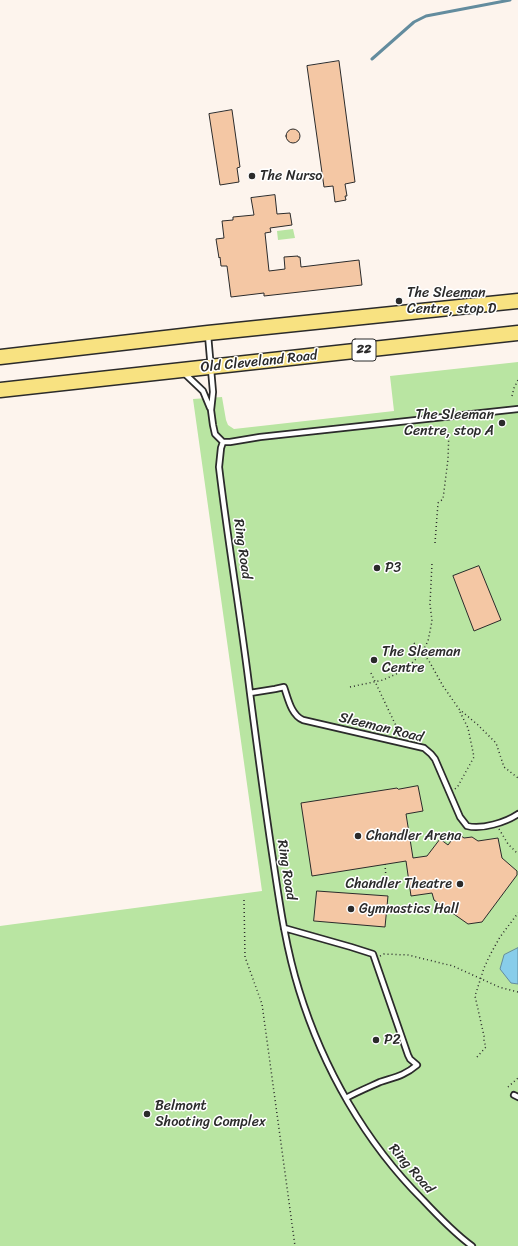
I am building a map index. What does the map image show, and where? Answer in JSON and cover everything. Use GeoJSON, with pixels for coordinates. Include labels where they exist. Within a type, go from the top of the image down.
{"type":"FeatureCollection","features":[{"type":"Feature","properties":{"kind":"highway"},"geometry":{"type":"LineString","coordinates":[[0,357],[208,333],[518,302]]}},
{"type":"Feature","properties":{"kind":"highway","name":"Old Cleveland Road"},"geometry":{"type":"LineString","coordinates":[[0,390],[518,333]]}},
{"type":"Feature","properties":{"kind":"lane"},"geometry":{"type":"LineString","coordinates":[[208,333],[213,392],[211,410]]}},
{"type":"Feature","properties":{"kind":"lane"},"geometry":{"type":"LineString","coordinates":[[181,370],[203,391],[211,410],[215,434],[223,442],[518,409]]}},
{"type":"Feature","properties":{"kind":"lane","name":"Ring Road"},"geometry":{"type":"LineString","coordinates":[[223,442],[219,467],[261,774],[284,928],[293,970],[308,1016],[326,1059],[346,1098],[366,1130],[384,1157],[404,1180],[447,1224],[472,1246]]}},
{"type":"Feature","properties":{"kind":"lane","name":"Sleeman Road"},"geometry":{"type":"LineString","coordinates":[[250,693],[284,687],[293,711],[299,719],[424,748],[431,754],[460,817],[467,826],[475,827],[497,823],[505,821],[518,814]]}},
{"type":"Feature","properties":{"kind":"lane"},"geometry":{"type":"LineString","coordinates":[[284,928],[372,954],[408,1056],[417,1065],[399,1077],[371,1086],[346,1098]]}},
{"type":"Feature","properties":{"kind":"path"},"geometry":{"type":"LineString","coordinates":[[512,396],[518,380]]}},
{"type":"Feature","properties":{"kind":"path"},"geometry":{"type":"LineString","coordinates":[[435,543],[438,503],[443,499],[448,459],[449,430]]}},
{"type":"Feature","properties":{"kind":"path"},"geometry":{"type":"LineString","coordinates":[[350,687],[383,680],[405,670],[422,653],[428,641],[432,621],[430,604],[432,563]]}},
{"type":"Feature","properties":{"kind":"path"},"geometry":{"type":"LineString","coordinates":[[414,643],[429,661],[443,686],[459,709],[468,728],[474,757],[458,786],[450,794]]}},
{"type":"Feature","properties":{"kind":"path"},"geometry":{"type":"LineString","coordinates":[[371,673],[397,728],[398,736],[409,738],[409,744]]}},
{"type":"Feature","properties":{"kind":"path"},"geometry":{"type":"LineString","coordinates":[[459,709],[496,743],[504,767],[518,778]]}},
{"type":"Feature","properties":{"kind":"path"},"geometry":{"type":"LineString","coordinates":[[497,823],[499,831],[508,844],[518,854]]}},
{"type":"Feature","properties":{"kind":"path"},"geometry":{"type":"LineString","coordinates":[[385,864],[386,878]]}},
{"type":"Feature","properties":{"kind":"path"},"geometry":{"type":"LineString","coordinates":[[244,900],[245,957],[262,1004],[295,1246]]}},
{"type":"Feature","properties":{"kind":"path"},"geometry":{"type":"LineString","coordinates":[[476,1057],[486,1047],[475,996],[484,968],[500,937],[518,913]]}},
{"type":"Feature","properties":{"kind":"path"},"geometry":{"type":"LineString","coordinates":[[374,958],[384,954],[408,955],[453,966],[499,987],[518,992]]}},
{"type":"Feature","properties":{"kind":"path"},"geometry":{"type":"LineString","coordinates":[[508,1087],[518,1078]]}},
{"type":"Feature","properties":{"kind":"green space"},"geometry":{"type":"Polygon","coordinates":[[[293,229],[295,238],[278,240],[277,231],[293,229]]]}},
{"type":"Feature","properties":{"kind":"green space","name":"The Sleeman Centre"},"geometry":{"type":"Polygon","coordinates":[[[518,362],[518,1246],[0,1246],[0,926],[262,891],[193,399],[222,397],[226,420],[228,425],[234,429],[394,411],[390,376],[518,362]]]}},
{"type":"Feature","properties":{"kind":"water"},"geometry":{"type":"Polygon","coordinates":[[[518,948],[518,984],[511,983],[500,969],[504,955],[518,948]]]}},
{"type":"Feature","properties":{"kind":"building"},"geometry":{"type":"Polygon","coordinates":[[[339,61],[355,182],[345,184],[347,196],[345,196],[346,200],[335,202],[333,186],[324,187],[307,66],[339,61]]]}},
{"type":"Feature","properties":{"kind":"building"},"geometry":{"type":"Polygon","coordinates":[[[232,110],[240,167],[237,168],[239,182],[220,185],[209,114],[232,110]]]}},
{"type":"Feature","properties":{"kind":"building"},"geometry":{"type":"Polygon","coordinates":[[[293,129],[298,131],[300,136],[298,141],[293,143],[288,141],[286,136],[288,131],[293,129]]]}},
{"type":"Feature","properties":{"kind":"building"},"geometry":{"type":"Polygon","coordinates":[[[275,195],[277,214],[290,213],[292,225],[270,228],[271,232],[265,233],[269,271],[285,269],[284,257],[300,257],[301,267],[359,260],[362,285],[264,296],[264,293],[231,297],[227,266],[221,266],[216,239],[224,238],[222,221],[233,220],[233,217],[254,215],[251,198],[275,195]]]}},
{"type":"Feature","properties":{"kind":"building"},"geometry":{"type":"Polygon","coordinates":[[[479,566],[501,620],[474,631],[453,576],[479,566]]]}},
{"type":"Feature","properties":{"kind":"building"},"geometry":{"type":"Polygon","coordinates":[[[418,786],[423,811],[406,814],[413,858],[427,856],[440,839],[448,845],[457,833],[464,838],[472,837],[478,841],[498,838],[502,858],[517,871],[517,875],[482,922],[468,924],[434,900],[432,893],[411,896],[406,861],[312,876],[301,803],[418,786]]]}},
{"type":"Feature","properties":{"kind":"building","name":"Gymnastics Hall"},"geometry":{"type":"Polygon","coordinates":[[[317,891],[388,896],[385,927],[314,921],[317,891]]]}},
{"type":"Feature","properties":{"kind":"waterway"},"geometry":{"type":"LineString","coordinates":[[372,59],[414,22],[426,16],[510,0]]}},
{"type":"Feature","properties":{"kind":"place","name":"The Nurso"},"geometry":{"type":"Point","coordinates":[252,176]}},
{"type":"Feature","properties":{"kind":"place","name":"The Sleeman Centre, stop D"},"geometry":{"type":"Point","coordinates":[399,301]}},
{"type":"Feature","properties":{"kind":"place","name":"The Sleeman Centre, stop A"},"geometry":{"type":"Point","coordinates":[502,423]}},
{"type":"Feature","properties":{"kind":"place","name":"P3"},"geometry":{"type":"Point","coordinates":[377,568]}},
{"type":"Feature","properties":{"kind":"place","name":"The Sleeman Centre"},"geometry":{"type":"Point","coordinates":[374,660]}},
{"type":"Feature","properties":{"kind":"place","name":"Chandler Arena"},"geometry":{"type":"Point","coordinates":[358,836]}},
{"type":"Feature","properties":{"kind":"place","name":"Chandler Theatre"},"geometry":{"type":"Point","coordinates":[460,884]}},
{"type":"Feature","properties":{"kind":"place","name":"Gymnastics Hall"},"geometry":{"type":"Point","coordinates":[351,909]}},
{"type":"Feature","properties":{"kind":"place","name":"P2"},"geometry":{"type":"Point","coordinates":[376,1040]}},
{"type":"Feature","properties":{"kind":"place","name":"Belmont Shooting Complex"},"geometry":{"type":"Point","coordinates":[147,1114]}}]}
